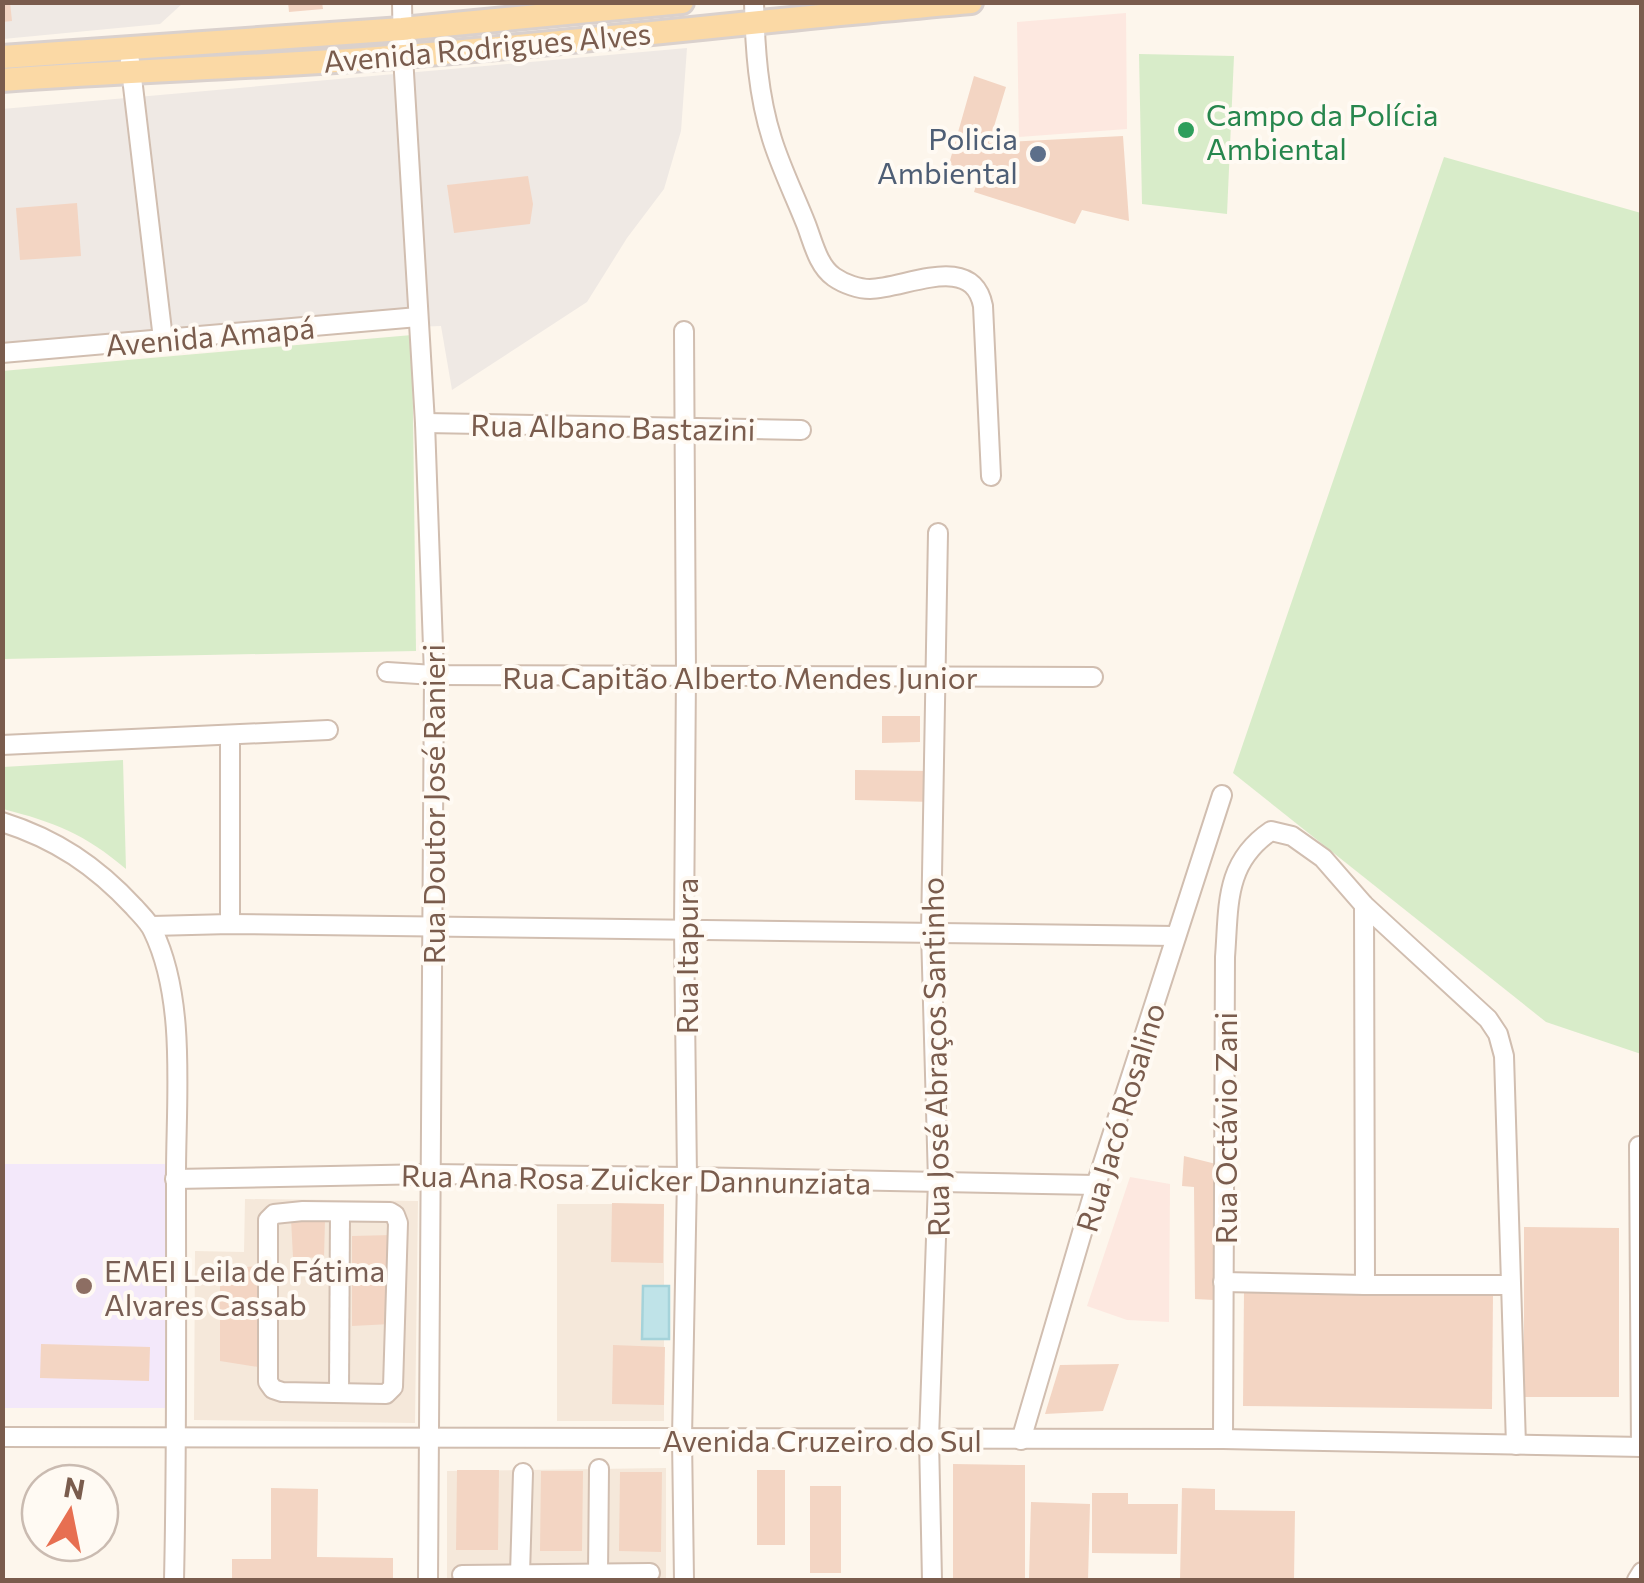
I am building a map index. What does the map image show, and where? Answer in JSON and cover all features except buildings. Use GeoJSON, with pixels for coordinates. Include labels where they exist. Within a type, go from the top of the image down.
{"type":"FeatureCollection","features":[{"type":"Feature","properties":{"kind":"main road","name":"Avenida Rodrigues Alves"},"geometry":{"type":"LineString","coordinates":[[2,80],[129,60],[682,2]]}},
{"type":"Feature","properties":{"kind":"main road","name":"Avenida Rodrigues Alves"},"geometry":{"type":"LineString","coordinates":[[2,58],[403,56],[638,33],[754,12],[971,2]]}},
{"type":"Feature","properties":{"kind":"main road"},"geometry":{"type":"LineString","coordinates":[[633,7],[638,33]]}},
{"type":"Feature","properties":{"kind":"street","name":"Rua Doutor José Ranieri"},"geometry":{"type":"LineString","coordinates":[[402,2],[434,675],[428,1580]]}},
{"type":"Feature","properties":{"kind":"street"},"geometry":{"type":"LineString","coordinates":[[754,12],[759,85],[772,138],[816,252],[830,275],[845,284],[868,289],[929,278],[961,278],[972,282],[980,292],[992,476]]}},
{"type":"Feature","properties":{"kind":"street"},"geometry":{"type":"LineString","coordinates":[[129,60],[163,339]]}},
{"type":"Feature","properties":{"kind":"street","name":"Avenida Amapá"},"geometry":{"type":"LineString","coordinates":[[2,353],[418,317]]}},
{"type":"Feature","properties":{"kind":"street","name":"Rua Itapura"},"geometry":{"type":"LineString","coordinates":[[684,331],[684,1580]]}},
{"type":"Feature","properties":{"kind":"street","name":"Rua Albano Bastazini"},"geometry":{"type":"LineString","coordinates":[[425,424],[800,430]]}},
{"type":"Feature","properties":{"kind":"street","name":"Rua José Abraços Santinho"},"geometry":{"type":"LineString","coordinates":[[932,1580],[930,1439],[938,1181],[931,932],[938,533]]}},
{"type":"Feature","properties":{"kind":"street","name":"Rua Capitão Alberto Mendes Junior"},"geometry":{"type":"LineString","coordinates":[[387,672],[1093,677]]}},
{"type":"Feature","properties":{"kind":"street"},"geometry":{"type":"LineString","coordinates":[[2,746],[328,730]]}},
{"type":"Feature","properties":{"kind":"street"},"geometry":{"type":"LineString","coordinates":[[230,735],[230,924]]}},
{"type":"Feature","properties":{"kind":"street","name":"Rua Jacó Rosalino"},"geometry":{"type":"LineString","coordinates":[[1021,1440],[1096,1185],[1222,795]]}},
{"type":"Feature","properties":{"kind":"street"},"geometry":{"type":"LineString","coordinates":[[2,822],[34,832],[80,858],[118,890],[152,926],[164,959],[174,1006],[177,1436],[174,1580]]}},
{"type":"Feature","properties":{"kind":"street","name":"Rua Octávio Zani"},"geometry":{"type":"LineString","coordinates":[[1223,1439],[1225,958],[1237,868],[1256,841],[1271,831],[1292,836],[1323,858],[1364,905]]}},
{"type":"Feature","properties":{"kind":"street"},"geometry":{"type":"LineString","coordinates":[[1364,905],[1488,1019],[1498,1034],[1504,1056],[1516,1445]]}},
{"type":"Feature","properties":{"kind":"street"},"geometry":{"type":"LineString","coordinates":[[1364,905],[1365,1285]]}},
{"type":"Feature","properties":{"kind":"street"},"geometry":{"type":"LineString","coordinates":[[152,926],[1176,936]]}},
{"type":"Feature","properties":{"kind":"street"},"geometry":{"type":"LineString","coordinates":[[1640,1146],[1641,1447]]}},
{"type":"Feature","properties":{"kind":"street","name":"Rua Ana Rosa Zuicker Dannunziata"},"geometry":{"type":"LineString","coordinates":[[176,1180],[432,1174],[1096,1185]]}},
{"type":"Feature","properties":{"kind":"street"},"geometry":{"type":"LineString","coordinates":[[303,1211],[304,1177]]}},
{"type":"Feature","properties":{"kind":"street"},"geometry":{"type":"LineString","coordinates":[[303,1211],[395,1214],[398,1223],[394,1387],[386,1394],[282,1392],[272,1389],[268,1382],[268,1220],[274,1214],[303,1211]]}},
{"type":"Feature","properties":{"kind":"street"},"geometry":{"type":"LineString","coordinates":[[339,1393],[340,1212]]}},
{"type":"Feature","properties":{"kind":"street"},"geometry":{"type":"LineString","coordinates":[[1222,1282],[1510,1285]]}},
{"type":"Feature","properties":{"kind":"street","name":"Avenida Cruzeiro do Sul"},"geometry":{"type":"LineString","coordinates":[[2,1436],[1223,1439],[1641,1447]]}},
{"type":"Feature","properties":{"kind":"street"},"geometry":{"type":"LineString","coordinates":[[598,1574],[599,1469]]}},
{"type":"Feature","properties":{"kind":"street"},"geometry":{"type":"LineString","coordinates":[[520,1574],[523,1473]]}},
{"type":"Feature","properties":{"kind":"street"},"geometry":{"type":"LineString","coordinates":[[1637,1580],[1642,1572]]}},
{"type":"Feature","properties":{"kind":"street"},"geometry":{"type":"LineString","coordinates":[[462,1575],[650,1574]]}},
{"type":"Feature","properties":{"kind":"shaded area"},"geometry":{"type":"Polygon","coordinates":[[[3,3],[183,3],[160,24],[3,39],[3,3]]]}},
{"type":"Feature","properties":{"kind":"shaded area"},"geometry":{"type":"Polygon","coordinates":[[[1126,13],[1127,129],[1019,137],[1017,22],[1126,13]]]}},
{"type":"Feature","properties":{"kind":"shaded area"},"geometry":{"type":"Polygon","coordinates":[[[687,48],[681,131],[664,189],[587,302],[452,390],[441,326],[3,342],[2,109],[687,48]]]}},
{"type":"Feature","properties":{"kind":"shaded area","name":"EMEI Leila de Fátima Alvares Cassab"},"geometry":{"type":"Polygon","coordinates":[[[3,1164],[165,1164],[165,1408],[3,1408],[3,1164]]]}},
{"type":"Feature","properties":{"kind":"shaded area"},"geometry":{"type":"Polygon","coordinates":[[[1130,1177],[1170,1184],[1169,1322],[1127,1320],[1087,1306],[1130,1177]]]}},
{"type":"Feature","properties":{"kind":"shaded area"},"geometry":{"type":"Polygon","coordinates":[[[245,1199],[418,1201],[415,1423],[194,1420],[195,1251],[244,1252],[245,1199]]]}},
{"type":"Feature","properties":{"kind":"shaded area"},"geometry":{"type":"Polygon","coordinates":[[[557,1204],[664,1204],[664,1421],[557,1421],[557,1204]]]}},
{"type":"Feature","properties":{"kind":"shaded area"},"geometry":{"type":"Polygon","coordinates":[[[666,1468],[666,1580],[447,1580],[447,1471],[666,1468]]]}},
{"type":"Feature","properties":{"kind":"green space","name":"Campo da Polícia Ambiental"},"geometry":{"type":"Polygon","coordinates":[[[1139,54],[1234,56],[1227,214],[1142,204],[1139,54]]]}},
{"type":"Feature","properties":{"kind":"green space"},"geometry":{"type":"Polygon","coordinates":[[[1444,157],[1641,213],[1641,1054],[1546,1022],[1233,773],[1444,157]]]}},
{"type":"Feature","properties":{"kind":"green space"},"geometry":{"type":"Polygon","coordinates":[[[412,335],[416,651],[3,659],[2,371],[412,335]]]}},
{"type":"Feature","properties":{"kind":"green space"},"geometry":{"type":"Polygon","coordinates":[[[123,760],[126,869],[68,831],[3,809],[3,767],[123,760]]]}},
{"type":"Feature","properties":{"kind":"water"},"geometry":{"type":"Polygon","coordinates":[[[643,1286],[669,1286],[669,1339],[642,1339],[643,1286]]]}},
{"type":"Feature","properties":{"kind":"place","name":"Campo da Polícia Ambiental"},"geometry":{"type":"Point","coordinates":[1186,130]}},
{"type":"Feature","properties":{"kind":"place","name":"Policia Ambiental"},"geometry":{"type":"Point","coordinates":[1038,154]}},
{"type":"Feature","properties":{"kind":"place","name":"EMEI Leila de Fátima Alvares Cassab"},"geometry":{"type":"Point","coordinates":[84,1286]}}]}
